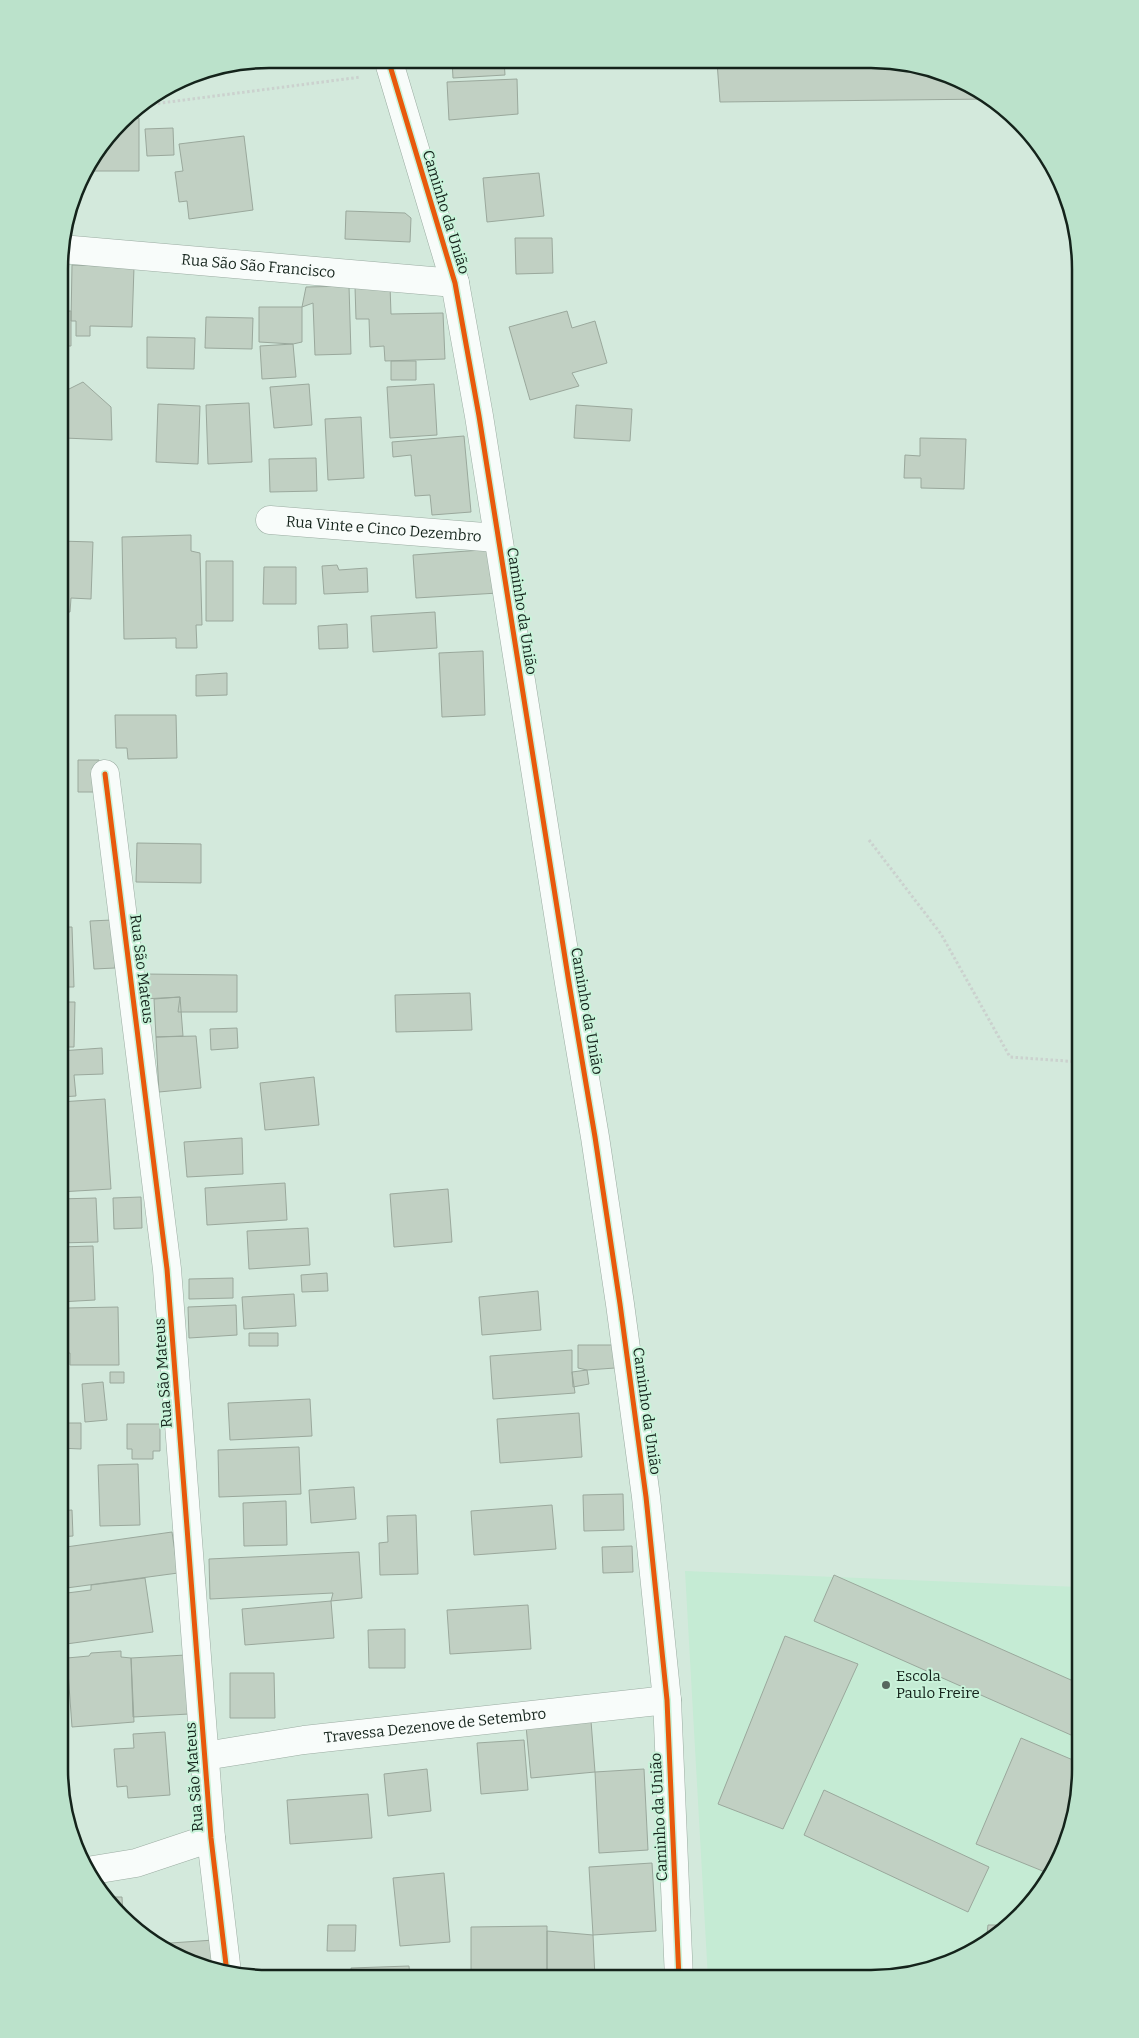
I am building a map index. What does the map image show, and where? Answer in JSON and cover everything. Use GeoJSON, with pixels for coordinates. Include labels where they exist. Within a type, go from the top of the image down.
{"type":"FeatureCollection","features":[{"type":"Feature","properties":{"kind":"street","name":"Caminho da União"},"geometry":{"type":"LineString","coordinates":[[391,68],[455,283],[479,416],[497,538],[595,1137],[646,1497],[667,1700],[679,1970]]}},
{"type":"Feature","properties":{"kind":"street","name":"Rua São São Francisco"},"geometry":{"type":"LineString","coordinates":[[68,251],[455,283]]}},
{"type":"Feature","properties":{"kind":"street","name":"Rua Vinte e Cinco Dezembro"},"geometry":{"type":"LineString","coordinates":[[270,520],[497,538]]}},
{"type":"Feature","properties":{"kind":"street","name":"Rua São Mateus"},"geometry":{"type":"LineString","coordinates":[[105,774],[167,1269],[211,1838],[226,1966]]}},
{"type":"Feature","properties":{"kind":"street","name":"Travessa Dezenove de Setembro"},"geometry":{"type":"LineString","coordinates":[[205,1756],[304,1740],[667,1700]]}},
{"type":"Feature","properties":{"kind":"street"},"geometry":{"type":"LineString","coordinates":[[94,1870],[136,1863],[211,1838]]}},
{"type":"Feature","properties":{"kind":"path"},"geometry":{"type":"LineString","coordinates":[[154,104],[377,68]]}},
{"type":"Feature","properties":{"kind":"path"},"geometry":{"type":"LineString","coordinates":[[869,840],[941,934],[1010,1056],[1072,1061]]}},
{"type":"Feature","properties":{"kind":"shaded area","name":"Escola Paulo Freire"},"geometry":{"type":"Polygon","coordinates":[[[685,1571],[1072,1587],[1072,1770],[1068,1809],[1051,1859],[1038,1881],[1013,1912],[982,1937],[960,1950],[910,1967],[884,1970],[707,1970],[685,1571]]]}},
{"type":"Feature","properties":{"kind":"building"},"geometry":{"type":"Polygon","coordinates":[[[452,68],[505,68],[505,75],[453,78],[452,68]]]}},
{"type":"Feature","properties":{"kind":"building"},"geometry":{"type":"Polygon","coordinates":[[[717,68],[897,69],[935,78],[960,88],[979,99],[720,102],[717,68]]]}},
{"type":"Feature","properties":{"kind":"building"},"geometry":{"type":"Polygon","coordinates":[[[517,79],[518,114],[449,120],[447,82],[517,79]]]}},
{"type":"Feature","properties":{"kind":"building"},"geometry":{"type":"Polygon","coordinates":[[[135,118],[139,118],[139,171],[92,171],[117,136],[135,118]]]}},
{"type":"Feature","properties":{"kind":"building"},"geometry":{"type":"Polygon","coordinates":[[[173,128],[174,155],[147,156],[145,129],[173,128]]]}},
{"type":"Feature","properties":{"kind":"building"},"geometry":{"type":"Polygon","coordinates":[[[244,136],[253,210],[189,219],[187,201],[179,202],[175,172],[183,171],[179,144],[244,136]]]}},
{"type":"Feature","properties":{"kind":"building"},"geometry":{"type":"Polygon","coordinates":[[[539,173],[544,216],[487,222],[483,178],[539,173]]]}},
{"type":"Feature","properties":{"kind":"building"},"geometry":{"type":"Polygon","coordinates":[[[346,211],[405,213],[411,218],[410,242],[345,239],[346,211]]]}},
{"type":"Feature","properties":{"kind":"building"},"geometry":{"type":"Polygon","coordinates":[[[515,238],[552,238],[553,273],[516,274],[515,238]]]}},
{"type":"Feature","properties":{"kind":"building"},"geometry":{"type":"Polygon","coordinates":[[[72,265],[134,267],[132,327],[90,326],[90,336],[76,336],[76,321],[71,321],[72,265]]]}},
{"type":"Feature","properties":{"kind":"building"},"geometry":{"type":"Polygon","coordinates":[[[349,286],[351,354],[315,355],[313,303],[302,307],[306,287],[349,286]]]}},
{"type":"Feature","properties":{"kind":"building"},"geometry":{"type":"Polygon","coordinates":[[[390,286],[391,314],[443,313],[445,359],[385,361],[384,346],[370,347],[369,319],[356,319],[355,287],[390,286]]]}},
{"type":"Feature","properties":{"kind":"building"},"geometry":{"type":"Polygon","coordinates":[[[259,307],[302,307],[302,342],[293,344],[259,342],[259,307]]]}},
{"type":"Feature","properties":{"kind":"building"},"geometry":{"type":"Polygon","coordinates":[[[68,311],[71,311],[71,346],[68,346],[68,311]]]}},
{"type":"Feature","properties":{"kind":"building"},"geometry":{"type":"Polygon","coordinates":[[[567,311],[572,328],[595,321],[607,363],[572,373],[579,386],[530,400],[509,327],[567,311]]]}},
{"type":"Feature","properties":{"kind":"building"},"geometry":{"type":"Polygon","coordinates":[[[206,317],[253,318],[252,349],[205,348],[206,317]]]}},
{"type":"Feature","properties":{"kind":"building"},"geometry":{"type":"Polygon","coordinates":[[[147,337],[195,338],[194,369],[147,368],[147,337]]]}},
{"type":"Feature","properties":{"kind":"building"},"geometry":{"type":"Polygon","coordinates":[[[293,344],[296,377],[262,379],[260,346],[293,344]]]}},
{"type":"Feature","properties":{"kind":"building"},"geometry":{"type":"Polygon","coordinates":[[[391,361],[416,361],[416,380],[391,380],[391,361]]]}},
{"type":"Feature","properties":{"kind":"building"},"geometry":{"type":"Polygon","coordinates":[[[83,382],[111,407],[112,440],[68,438],[68,390],[83,382]]]}},
{"type":"Feature","properties":{"kind":"building"},"geometry":{"type":"Polygon","coordinates":[[[309,384],[312,425],[274,428],[270,387],[309,384]]]}},
{"type":"Feature","properties":{"kind":"building"},"geometry":{"type":"Polygon","coordinates":[[[434,384],[437,435],[390,438],[387,387],[434,384]]]}},
{"type":"Feature","properties":{"kind":"building"},"geometry":{"type":"Polygon","coordinates":[[[249,403],[252,462],[208,464],[206,405],[249,403]]]}},
{"type":"Feature","properties":{"kind":"building"},"geometry":{"type":"Polygon","coordinates":[[[158,404],[200,406],[198,464],[156,462],[158,404]]]}},
{"type":"Feature","properties":{"kind":"building"},"geometry":{"type":"Polygon","coordinates":[[[576,405],[632,409],[630,441],[574,438],[576,405]]]}},
{"type":"Feature","properties":{"kind":"building"},"geometry":{"type":"Polygon","coordinates":[[[361,417],[364,478],[328,480],[325,419],[361,417]]]}},
{"type":"Feature","properties":{"kind":"building"},"geometry":{"type":"Polygon","coordinates":[[[464,436],[471,512],[432,515],[430,495],[415,496],[411,455],[393,457],[392,442],[464,436]]]}},
{"type":"Feature","properties":{"kind":"building"},"geometry":{"type":"Polygon","coordinates":[[[920,438],[966,439],[964,489],[921,488],[921,478],[904,478],[905,455],[920,456],[920,438]]]}},
{"type":"Feature","properties":{"kind":"building"},"geometry":{"type":"Polygon","coordinates":[[[316,458],[317,491],[270,492],[269,459],[316,458]]]}},
{"type":"Feature","properties":{"kind":"building"},"geometry":{"type":"Polygon","coordinates":[[[191,535],[191,551],[200,553],[202,625],[196,625],[197,648],[176,648],[176,638],[124,639],[122,537],[191,535]]]}},
{"type":"Feature","properties":{"kind":"building"},"geometry":{"type":"Polygon","coordinates":[[[68,541],[93,542],[91,599],[71,598],[70,612],[68,612],[68,541]]]}},
{"type":"Feature","properties":{"kind":"building"},"geometry":{"type":"Polygon","coordinates":[[[495,549],[498,593],[416,598],[413,555],[495,549]]]}},
{"type":"Feature","properties":{"kind":"building"},"geometry":{"type":"Polygon","coordinates":[[[206,561],[233,561],[233,621],[206,621],[206,561]]]}},
{"type":"Feature","properties":{"kind":"building"},"geometry":{"type":"Polygon","coordinates":[[[337,565],[339,570],[367,568],[368,592],[324,594],[322,566],[337,565]]]}},
{"type":"Feature","properties":{"kind":"building"},"geometry":{"type":"Polygon","coordinates":[[[264,567],[296,567],[296,604],[263,604],[264,567]]]}},
{"type":"Feature","properties":{"kind":"building"},"geometry":{"type":"Polygon","coordinates":[[[435,612],[437,648],[373,652],[371,616],[435,612]]]}},
{"type":"Feature","properties":{"kind":"building"},"geometry":{"type":"Polygon","coordinates":[[[347,624],[348,648],[319,649],[318,626],[347,624]]]}},
{"type":"Feature","properties":{"kind":"building"},"geometry":{"type":"Polygon","coordinates":[[[483,651],[485,715],[442,717],[439,653],[483,651]]]}},
{"type":"Feature","properties":{"kind":"building"},"geometry":{"type":"Polygon","coordinates":[[[227,673],[227,695],[196,696],[196,675],[227,673]]]}},
{"type":"Feature","properties":{"kind":"building"},"geometry":{"type":"Polygon","coordinates":[[[115,715],[176,715],[177,758],[128,759],[127,748],[116,748],[115,715]]]}},
{"type":"Feature","properties":{"kind":"building"},"geometry":{"type":"Polygon","coordinates":[[[78,760],[99,760],[99,792],[78,792],[78,760]]]}},
{"type":"Feature","properties":{"kind":"building"},"geometry":{"type":"Polygon","coordinates":[[[137,843],[201,844],[201,883],[136,882],[137,843]]]}},
{"type":"Feature","properties":{"kind":"building"},"geometry":{"type":"Polygon","coordinates":[[[112,920],[115,968],[94,969],[90,921],[112,920]]]}},
{"type":"Feature","properties":{"kind":"building"},"geometry":{"type":"Polygon","coordinates":[[[68,927],[72,927],[74,987],[68,987],[68,927]]]}},
{"type":"Feature","properties":{"kind":"building"},"geometry":{"type":"Polygon","coordinates":[[[144,974],[237,975],[237,1012],[178,1012],[180,997],[143,999],[144,974]]]}},
{"type":"Feature","properties":{"kind":"building"},"geometry":{"type":"Polygon","coordinates":[[[470,993],[472,1030],[396,1032],[395,995],[470,993]]]}},
{"type":"Feature","properties":{"kind":"building"},"geometry":{"type":"Polygon","coordinates":[[[180,997],[183,1036],[156,1037],[154,999],[180,997]]]}},
{"type":"Feature","properties":{"kind":"building"},"geometry":{"type":"Polygon","coordinates":[[[68,1002],[75,1002],[74,1047],[68,1047],[68,1002]]]}},
{"type":"Feature","properties":{"kind":"building"},"geometry":{"type":"Polygon","coordinates":[[[237,1028],[238,1048],[211,1050],[210,1029],[237,1028]]]}},
{"type":"Feature","properties":{"kind":"building"},"geometry":{"type":"Polygon","coordinates":[[[196,1036],[201,1088],[159,1092],[156,1037],[196,1036]]]}},
{"type":"Feature","properties":{"kind":"building"},"geometry":{"type":"Polygon","coordinates":[[[102,1048],[103,1074],[74,1075],[76,1096],[68,1096],[68,1050],[102,1048]]]}},
{"type":"Feature","properties":{"kind":"building"},"geometry":{"type":"Polygon","coordinates":[[[314,1077],[319,1125],[265,1130],[260,1083],[314,1077]]]}},
{"type":"Feature","properties":{"kind":"building"},"geometry":{"type":"Polygon","coordinates":[[[105,1099],[111,1189],[68,1191],[68,1101],[105,1099]]]}},
{"type":"Feature","properties":{"kind":"building"},"geometry":{"type":"Polygon","coordinates":[[[242,1138],[243,1174],[187,1177],[184,1142],[242,1138]]]}},
{"type":"Feature","properties":{"kind":"building"},"geometry":{"type":"Polygon","coordinates":[[[285,1183],[287,1220],[207,1225],[205,1188],[285,1183]]]}},
{"type":"Feature","properties":{"kind":"building"},"geometry":{"type":"Polygon","coordinates":[[[448,1189],[452,1242],[394,1247],[390,1194],[448,1189]]]}},
{"type":"Feature","properties":{"kind":"building"},"geometry":{"type":"Polygon","coordinates":[[[141,1197],[142,1228],[114,1229],[113,1198],[141,1197]]]}},
{"type":"Feature","properties":{"kind":"building"},"geometry":{"type":"Polygon","coordinates":[[[96,1198],[98,1242],[68,1243],[68,1199],[96,1198]]]}},
{"type":"Feature","properties":{"kind":"building"},"geometry":{"type":"Polygon","coordinates":[[[308,1228],[310,1265],[249,1269],[247,1231],[308,1228]]]}},
{"type":"Feature","properties":{"kind":"building"},"geometry":{"type":"Polygon","coordinates":[[[93,1246],[95,1300],[68,1302],[68,1247],[93,1246]]]}},
{"type":"Feature","properties":{"kind":"building"},"geometry":{"type":"Polygon","coordinates":[[[327,1273],[328,1291],[302,1292],[301,1275],[327,1273]]]}},
{"type":"Feature","properties":{"kind":"building"},"geometry":{"type":"Polygon","coordinates":[[[233,1278],[233,1298],[189,1299],[189,1279],[233,1278]]]}},
{"type":"Feature","properties":{"kind":"building"},"geometry":{"type":"Polygon","coordinates":[[[538,1291],[541,1330],[482,1335],[479,1297],[538,1291]]]}},
{"type":"Feature","properties":{"kind":"building"},"geometry":{"type":"Polygon","coordinates":[[[294,1294],[296,1326],[244,1329],[242,1297],[294,1294]]]}},
{"type":"Feature","properties":{"kind":"building"},"geometry":{"type":"Polygon","coordinates":[[[236,1305],[237,1335],[189,1338],[188,1307],[236,1305]]]}},
{"type":"Feature","properties":{"kind":"building"},"geometry":{"type":"Polygon","coordinates":[[[118,1307],[119,1365],[70,1365],[70,1353],[68,1353],[68,1308],[118,1307]]]}},
{"type":"Feature","properties":{"kind":"building"},"geometry":{"type":"Polygon","coordinates":[[[249,1333],[278,1333],[278,1346],[249,1346],[249,1333]]]}},
{"type":"Feature","properties":{"kind":"building"},"geometry":{"type":"Polygon","coordinates":[[[578,1345],[615,1345],[615,1368],[587,1370],[578,1368],[578,1345]]]}},
{"type":"Feature","properties":{"kind":"building"},"geometry":{"type":"Polygon","coordinates":[[[572,1350],[572,1372],[575,1393],[493,1399],[490,1356],[572,1350]]]}},
{"type":"Feature","properties":{"kind":"building"},"geometry":{"type":"Polygon","coordinates":[[[587,1370],[589,1384],[573,1387],[572,1372],[587,1370]]]}},
{"type":"Feature","properties":{"kind":"building"},"geometry":{"type":"Polygon","coordinates":[[[110,1372],[124,1372],[124,1383],[110,1383],[110,1372]]]}},
{"type":"Feature","properties":{"kind":"building"},"geometry":{"type":"Polygon","coordinates":[[[103,1382],[107,1420],[85,1422],[82,1384],[103,1382]]]}},
{"type":"Feature","properties":{"kind":"building"},"geometry":{"type":"Polygon","coordinates":[[[310,1399],[312,1436],[230,1440],[228,1403],[310,1399]]]}},
{"type":"Feature","properties":{"kind":"building"},"geometry":{"type":"Polygon","coordinates":[[[579,1413],[582,1457],[500,1463],[497,1419],[579,1413]]]}},
{"type":"Feature","properties":{"kind":"building"},"geometry":{"type":"Polygon","coordinates":[[[68,1423],[81,1423],[81,1449],[68,1448],[68,1423]]]}},
{"type":"Feature","properties":{"kind":"building"},"geometry":{"type":"Polygon","coordinates":[[[127,1424],[160,1424],[160,1451],[153,1451],[153,1459],[132,1459],[132,1449],[127,1449],[127,1424]]]}},
{"type":"Feature","properties":{"kind":"building"},"geometry":{"type":"Polygon","coordinates":[[[299,1447],[301,1494],[219,1497],[218,1450],[299,1447]]]}},
{"type":"Feature","properties":{"kind":"building"},"geometry":{"type":"Polygon","coordinates":[[[138,1464],[140,1525],[100,1526],[98,1465],[138,1464]]]}},
{"type":"Feature","properties":{"kind":"building"},"geometry":{"type":"Polygon","coordinates":[[[354,1487],[356,1519],[311,1523],[309,1490],[354,1487]]]}},
{"type":"Feature","properties":{"kind":"building"},"geometry":{"type":"Polygon","coordinates":[[[623,1494],[624,1530],[584,1531],[583,1495],[623,1494]]]}},
{"type":"Feature","properties":{"kind":"building"},"geometry":{"type":"Polygon","coordinates":[[[286,1501],[287,1545],[244,1546],[243,1503],[286,1501]]]}},
{"type":"Feature","properties":{"kind":"building"},"geometry":{"type":"Polygon","coordinates":[[[552,1505],[556,1549],[474,1555],[471,1511],[552,1505]]]}},
{"type":"Feature","properties":{"kind":"building"},"geometry":{"type":"Polygon","coordinates":[[[68,1510],[72,1510],[73,1536],[68,1536],[68,1510]]]}},
{"type":"Feature","properties":{"kind":"building"},"geometry":{"type":"Polygon","coordinates":[[[416,1515],[418,1574],[380,1575],[379,1543],[388,1542],[387,1516],[416,1515]]]}},
{"type":"Feature","properties":{"kind":"building"},"geometry":{"type":"Polygon","coordinates":[[[172,1532],[178,1573],[68,1588],[68,1547],[172,1532]]]}},
{"type":"Feature","properties":{"kind":"building"},"geometry":{"type":"Polygon","coordinates":[[[632,1546],[633,1572],[603,1573],[602,1547],[632,1546]]]}},
{"type":"Feature","properties":{"kind":"building"},"geometry":{"type":"Polygon","coordinates":[[[359,1552],[362,1598],[331,1601],[333,1593],[210,1599],[209,1559],[359,1552]]]}},
{"type":"Feature","properties":{"kind":"building"},"geometry":{"type":"Polygon","coordinates":[[[834,1575],[1072,1680],[1072,1735],[814,1621],[834,1575]]]}},
{"type":"Feature","properties":{"kind":"building"},"geometry":{"type":"Polygon","coordinates":[[[145,1578],[153,1632],[68,1644],[68,1593],[91,1590],[91,1585],[145,1578]]]}},
{"type":"Feature","properties":{"kind":"building"},"geometry":{"type":"Polygon","coordinates":[[[331,1601],[334,1638],[245,1645],[242,1609],[331,1601]]]}},
{"type":"Feature","properties":{"kind":"building"},"geometry":{"type":"Polygon","coordinates":[[[528,1605],[531,1649],[450,1654],[447,1610],[528,1605]]]}},
{"type":"Feature","properties":{"kind":"building"},"geometry":{"type":"Polygon","coordinates":[[[405,1629],[405,1668],[369,1668],[368,1630],[405,1629]]]}},
{"type":"Feature","properties":{"kind":"building"},"geometry":{"type":"Polygon","coordinates":[[[785,1636],[858,1664],[783,1829],[718,1804],[785,1636]]]}},
{"type":"Feature","properties":{"kind":"building"},"geometry":{"type":"Polygon","coordinates":[[[121,1651],[121,1657],[131,1658],[134,1722],[72,1727],[68,1658],[89,1656],[91,1653],[121,1651]]]}},
{"type":"Feature","properties":{"kind":"building"},"geometry":{"type":"Polygon","coordinates":[[[186,1655],[189,1714],[133,1717],[131,1658],[186,1655]]]}},
{"type":"Feature","properties":{"kind":"building"},"geometry":{"type":"Polygon","coordinates":[[[230,1673],[274,1673],[275,1718],[230,1718],[230,1673]]]}},
{"type":"Feature","properties":{"kind":"building"},"geometry":{"type":"Polygon","coordinates":[[[591,1721],[595,1772],[531,1778],[526,1726],[591,1721]]]}},
{"type":"Feature","properties":{"kind":"building"},"geometry":{"type":"Polygon","coordinates":[[[165,1732],[170,1795],[128,1798],[127,1786],[117,1787],[114,1749],[134,1748],[133,1734],[165,1732]]]}},
{"type":"Feature","properties":{"kind":"building"},"geometry":{"type":"Polygon","coordinates":[[[1021,1738],[1072,1760],[1070,1796],[1065,1822],[1051,1859],[1044,1872],[976,1844],[1021,1738]]]}},
{"type":"Feature","properties":{"kind":"building"},"geometry":{"type":"Polygon","coordinates":[[[524,1740],[528,1790],[481,1794],[477,1743],[524,1740]]]}},
{"type":"Feature","properties":{"kind":"building"},"geometry":{"type":"Polygon","coordinates":[[[427,1769],[431,1811],[388,1816],[384,1774],[427,1769]]]}},
{"type":"Feature","properties":{"kind":"building"},"geometry":{"type":"Polygon","coordinates":[[[644,1769],[648,1850],[599,1853],[595,1772],[644,1769]]]}},
{"type":"Feature","properties":{"kind":"building"},"geometry":{"type":"Polygon","coordinates":[[[824,1790],[989,1867],[968,1912],[804,1835],[824,1790]]]}},
{"type":"Feature","properties":{"kind":"building"},"geometry":{"type":"Polygon","coordinates":[[[368,1794],[372,1838],[290,1844],[287,1800],[368,1794]]]}},
{"type":"Feature","properties":{"kind":"building"},"geometry":{"type":"Polygon","coordinates":[[[652,1863],[656,1931],[593,1935],[589,1867],[652,1863]]]}},
{"type":"Feature","properties":{"kind":"building"},"geometry":{"type":"Polygon","coordinates":[[[444,1873],[450,1942],[400,1946],[393,1878],[444,1873]]]}},
{"type":"Feature","properties":{"kind":"building"},"geometry":{"type":"Polygon","coordinates":[[[113,1897],[122,1897],[123,1908],[113,1897]]]}},
{"type":"Feature","properties":{"kind":"building"},"geometry":{"type":"Polygon","coordinates":[[[328,1925],[356,1925],[355,1951],[327,1951],[328,1925]]]}},
{"type":"Feature","properties":{"kind":"building"},"geometry":{"type":"Polygon","coordinates":[[[988,1925],[998,1925],[993,1929],[987,1933],[988,1925]]]}},
{"type":"Feature","properties":{"kind":"building"},"geometry":{"type":"Polygon","coordinates":[[[547,1926],[547,1970],[471,1970],[471,1927],[547,1926]]]}},
{"type":"Feature","properties":{"kind":"building"},"geometry":{"type":"Polygon","coordinates":[[[547,1931],[593,1935],[595,1970],[547,1970],[547,1931]]]}},
{"type":"Feature","properties":{"kind":"building"},"geometry":{"type":"Polygon","coordinates":[[[214,1940],[216,1964],[179,1950],[167,1943],[214,1940]]]}},
{"type":"Feature","properties":{"kind":"building"},"geometry":{"type":"Polygon","coordinates":[[[409,1966],[409,1970],[351,1970],[351,1968],[409,1966]]]}},
{"type":"Feature","properties":{"kind":"cycle path"},"geometry":{"type":"LineString","coordinates":[[391,68],[455,283],[479,416],[595,1137],[646,1497],[667,1700],[679,1970]]}},
{"type":"Feature","properties":{"kind":"cycle path"},"geometry":{"type":"LineString","coordinates":[[105,774],[167,1269],[211,1838],[226,1966]]}},
{"type":"Feature","properties":{"kind":"place","name":"Escola Paulo Freire"},"geometry":{"type":"Point","coordinates":[886,1685]}}]}
